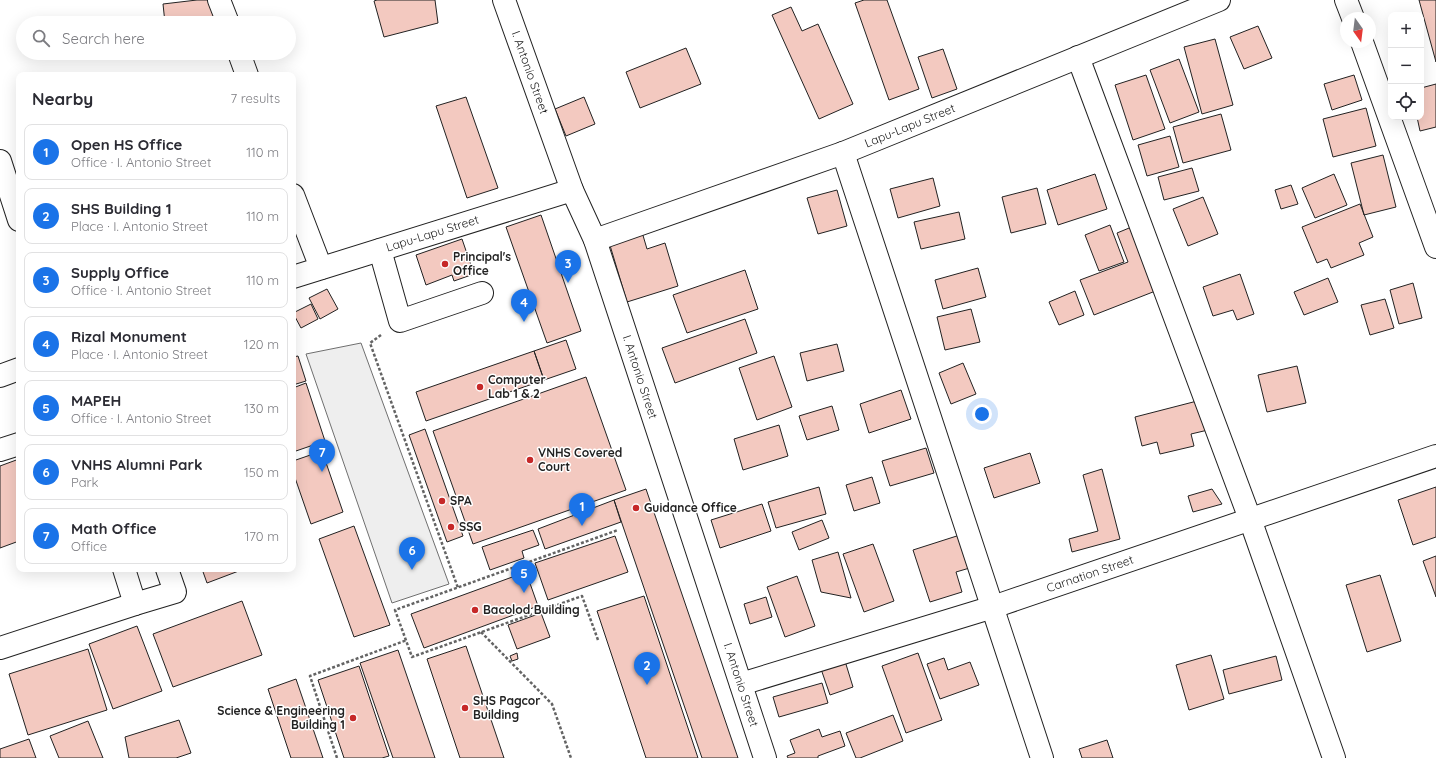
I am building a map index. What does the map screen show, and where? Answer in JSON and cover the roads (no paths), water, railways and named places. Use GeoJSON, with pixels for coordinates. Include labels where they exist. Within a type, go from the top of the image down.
{"type":"FeatureCollection","features":[{"type":"Feature","properties":{"kind":"street"},"geometry":{"type":"LineString","coordinates":[[219,0],[225,16]]}},
{"type":"Feature","properties":{"kind":"street","name":"I. Antonio Street"},"geometry":{"type":"LineString","coordinates":[[504,0],[572,190],[595,240],[765,758]]}},
{"type":"Feature","properties":{"kind":"street","name":"Lapu-Lapu Street"},"geometry":{"type":"LineString","coordinates":[[595,240],[843,153],[1219,0]]}},
{"type":"Feature","properties":{"kind":"street"},"geometry":{"type":"LineString","coordinates":[[1346,0],[1351,12]]}},
{"type":"Feature","properties":{"kind":"street"},"geometry":{"type":"LineString","coordinates":[[1364,48],[1436,247]]}},
{"type":"Feature","properties":{"kind":"street"},"geometry":{"type":"LineString","coordinates":[[1078,57],[1250,519],[1334,758]]}},
{"type":"Feature","properties":{"kind":"street"},"geometry":{"type":"LineString","coordinates":[[242,60],[246,72]]}},
{"type":"Feature","properties":{"kind":"street"},"geometry":{"type":"LineString","coordinates":[[843,153],[1042,758]]}},
{"type":"Feature","properties":{"kind":"street"},"geometry":{"type":"LineString","coordinates":[[0,161],[11,207]]}},
{"type":"Feature","properties":{"kind":"street","name":"Lapu-Lapu Street"},"geometry":{"type":"LineString","coordinates":[[296,276],[572,190]]}},
{"type":"Feature","properties":{"kind":"street"},"geometry":{"type":"LineString","coordinates":[[296,203],[321,268]]}},
{"type":"Feature","properties":{"kind":"street"},"geometry":{"type":"LineString","coordinates":[[380,250],[400,322],[482,293]]}},
{"type":"Feature","properties":{"kind":"street"},"geometry":{"type":"LineString","coordinates":[[0,376],[16,370]]}},
{"type":"Feature","properties":{"kind":"street"},"geometry":{"type":"LineString","coordinates":[[0,450],[16,445]]}},
{"type":"Feature","properties":{"kind":"street","name":"Carnation Street"},"geometry":{"type":"LineString","coordinates":[[741,684],[993,607],[1436,456]]}},
{"type":"Feature","properties":{"kind":"street"},"geometry":{"type":"LineString","coordinates":[[125,572],[135,604]]}},
{"type":"Feature","properties":{"kind":"street"},"geometry":{"type":"LineString","coordinates":[[0,648],[175,592],[168,572]]}},
{"type":"Feature","properties":{"kind":"place","name":"Principal's Office"},"geometry":{"type":"Point","coordinates":[445,264]}},
{"type":"Feature","properties":{"kind":"place","name":"Supply Office"},"geometry":{"type":"Point","coordinates":[568,283]}},
{"type":"Feature","properties":{"kind":"place","name":"Rizal Monument"},"geometry":{"type":"Point","coordinates":[524,322]}},
{"type":"Feature","properties":{"kind":"place","name":"Computer Lab 1 & 2"},"geometry":{"type":"Point","coordinates":[480,387]}},
{"type":"Feature","properties":{"kind":"place","name":"VNHS Covered Court"},"geometry":{"type":"Point","coordinates":[530,460]}},
{"type":"Feature","properties":{"kind":"place","name":"Math Office"},"geometry":{"type":"Point","coordinates":[322,472]}},
{"type":"Feature","properties":{"kind":"place","name":"SPA"},"geometry":{"type":"Point","coordinates":[442,501]}},
{"type":"Feature","properties":{"kind":"place","name":"Guidance Office"},"geometry":{"type":"Point","coordinates":[636,508]}},
{"type":"Feature","properties":{"kind":"place","name":"Open HS Office"},"geometry":{"type":"Point","coordinates":[582,526]}},
{"type":"Feature","properties":{"kind":"place","name":"SSG"},"geometry":{"type":"Point","coordinates":[451,527]}},
{"type":"Feature","properties":{"kind":"place","name":"VNHS Alumni Park"},"geometry":{"type":"Point","coordinates":[412,570]}},
{"type":"Feature","properties":{"kind":"place","name":"MAPEH"},"geometry":{"type":"Point","coordinates":[524,593]}},
{"type":"Feature","properties":{"kind":"place","name":"Bacolod Building"},"geometry":{"type":"Point","coordinates":[475,610]}},
{"type":"Feature","properties":{"kind":"place","name":"SHS Building 1"},"geometry":{"type":"Point","coordinates":[647,685]}},
{"type":"Feature","properties":{"kind":"place","name":"SHS Pagcor Building"},"geometry":{"type":"Point","coordinates":[465,708]}},
{"type":"Feature","properties":{"kind":"place","name":"Science & Engineering Building 1"},"geometry":{"type":"Point","coordinates":[353,718]}}]}
